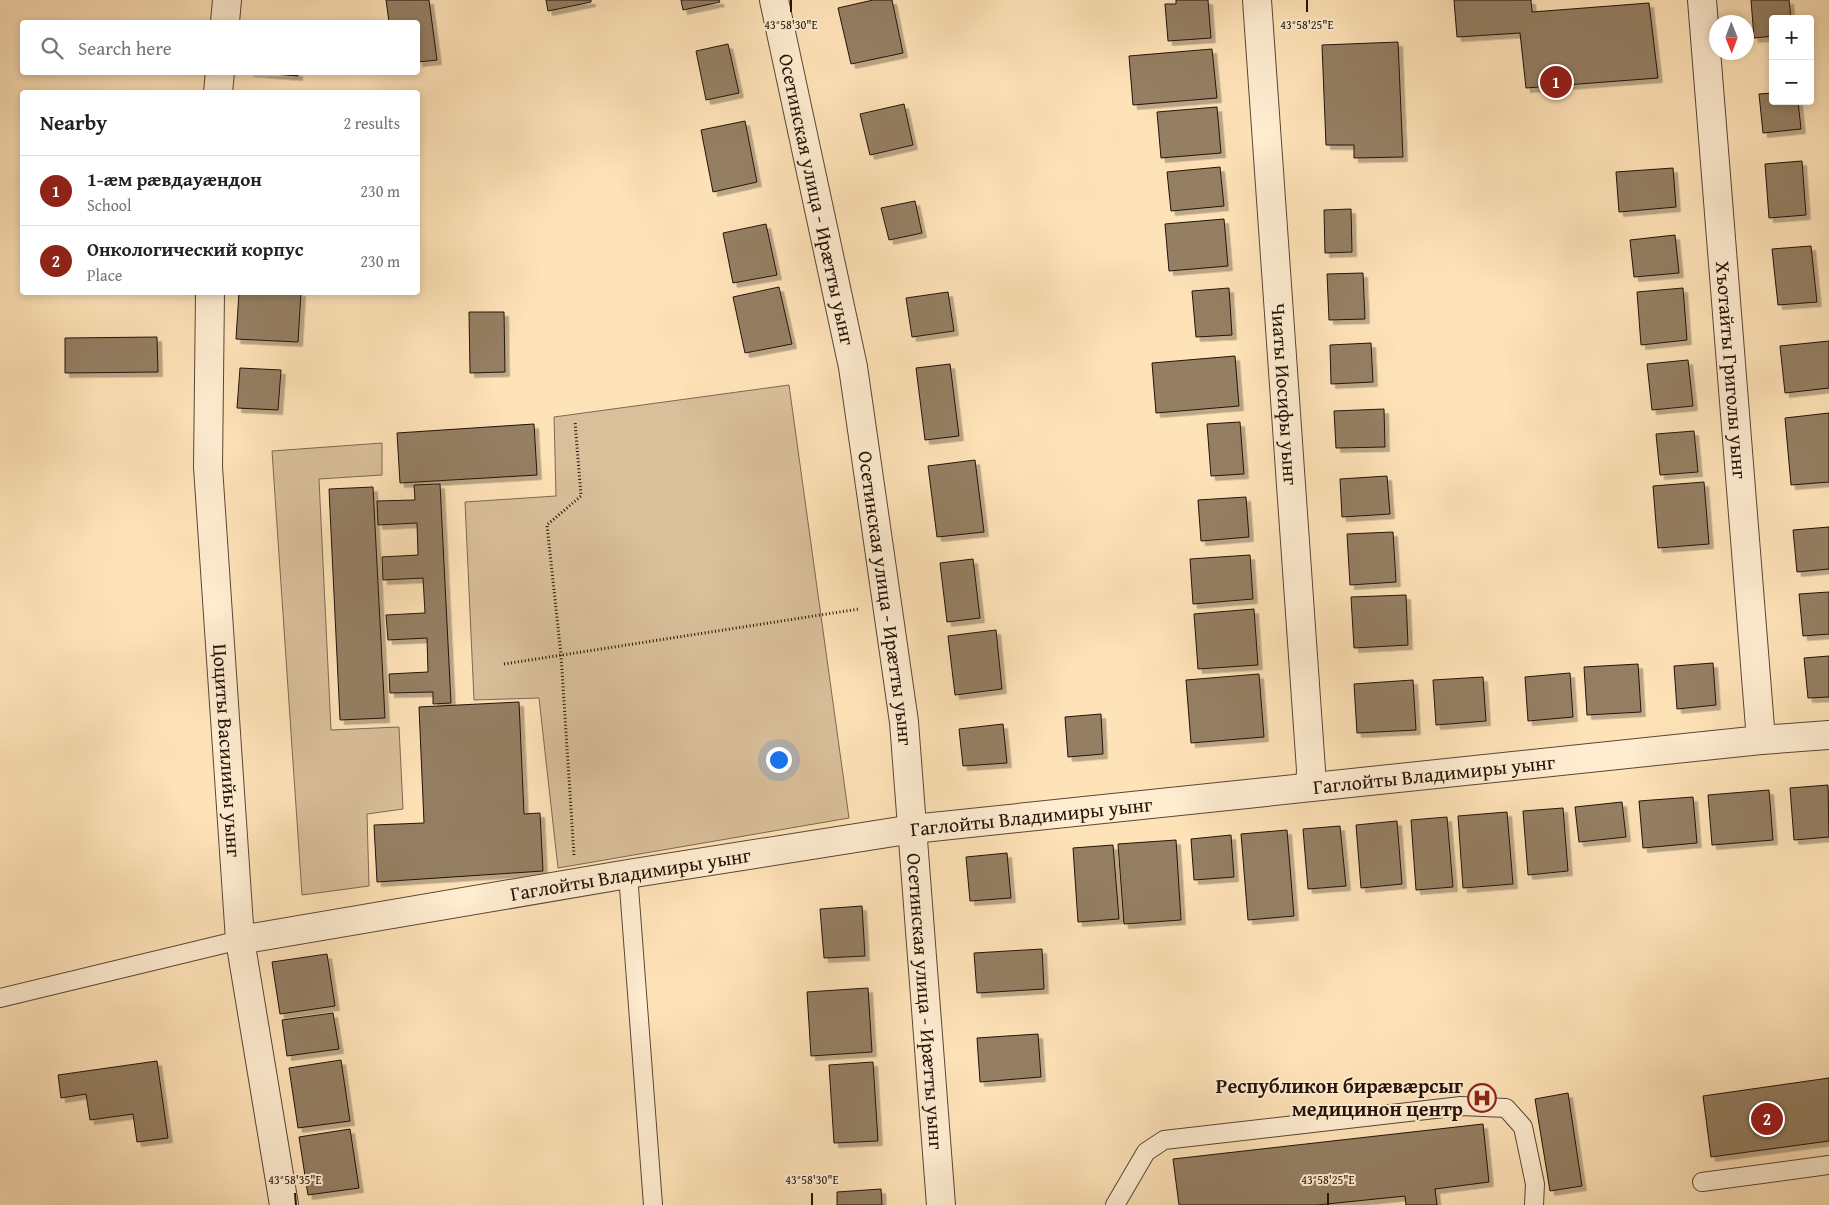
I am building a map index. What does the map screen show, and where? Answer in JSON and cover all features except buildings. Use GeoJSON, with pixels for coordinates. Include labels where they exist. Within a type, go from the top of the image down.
{"type":"FeatureCollection","features":[{"type":"Feature","properties":{"kind":"street"},"geometry":{"type":"LineString","coordinates":[[225,20],[228,0]]}},
{"type":"Feature","properties":{"kind":"street","name":"Осетинская улица - Ирæтты уынг"},"geometry":{"type":"LineString","coordinates":[[774,0],[853,367],[888,604],[904,722],[941,1205]]}},
{"type":"Feature","properties":{"kind":"street","name":"Чиаты Иосифы уынг"},"geometry":{"type":"LineString","coordinates":[[1257,0],[1310,760],[1310,787]]}},
{"type":"Feature","properties":{"kind":"street","name":"Хъотайты Григолы уынг"},"geometry":{"type":"LineString","coordinates":[[1702,0],[1762,740]]}},
{"type":"Feature","properties":{"kind":"street"},"geometry":{"type":"LineString","coordinates":[[218,90],[220,75]]}},
{"type":"Feature","properties":{"kind":"street","name":"Цоциты Василийы уынг"},"geometry":{"type":"LineString","coordinates":[[210,295],[208,467],[240,940],[284,1205]]}},
{"type":"Feature","properties":{"kind":"street","name":"Гаглойты Владимиры уынг"},"geometry":{"type":"LineString","coordinates":[[240,940],[628,874],[913,829],[1762,740],[1829,735]]}},
{"type":"Feature","properties":{"kind":"lane"},"geometry":{"type":"LineString","coordinates":[[628,874],[653,1205]]}},
{"type":"Feature","properties":{"kind":"lane"},"geometry":{"type":"LineString","coordinates":[[0,998],[240,940]]}},
{"type":"Feature","properties":{"kind":"lane"},"geometry":{"type":"LineString","coordinates":[[1115,1205],[1146,1152],[1164,1140],[1461,1106],[1506,1108],[1522,1127],[1535,1184],[1534,1205]]}},
{"type":"Feature","properties":{"kind":"lane"},"geometry":{"type":"LineString","coordinates":[[1702,1182],[1829,1165]]}},
{"type":"Feature","properties":{"kind":"path"},"geometry":{"type":"LineString","coordinates":[[575,421],[581,496],[547,525],[561,656],[577,883]]}},
{"type":"Feature","properties":{"kind":"path"},"geometry":{"type":"LineString","coordinates":[[504,664],[888,604]]}},
{"type":"Feature","properties":{"kind":"shaded area"},"geometry":{"type":"Polygon","coordinates":[[[789,385],[849,818],[558,868],[539,698],[474,700],[465,502],[556,496],[554,417],[789,385]]]}},
{"type":"Feature","properties":{"kind":"shaded area"},"geometry":{"type":"Polygon","coordinates":[[[382,443],[382,475],[319,479],[331,730],[399,727],[403,809],[367,814],[369,886],[302,895],[272,451],[382,443]]]}},
{"type":"Feature","properties":{"kind":"place","name":"1-æм рӕвдауӕндон"},"geometry":{"type":"Point","coordinates":[1556,82]}},
{"type":"Feature","properties":{"kind":"place","name":"Республикон бирæвæрсыг медицинон центр"},"geometry":{"type":"Point","coordinates":[1482,1098]}},
{"type":"Feature","properties":{"kind":"place","name":"Онкологический корпус"},"geometry":{"type":"Point","coordinates":[1767,1119]}}]}
